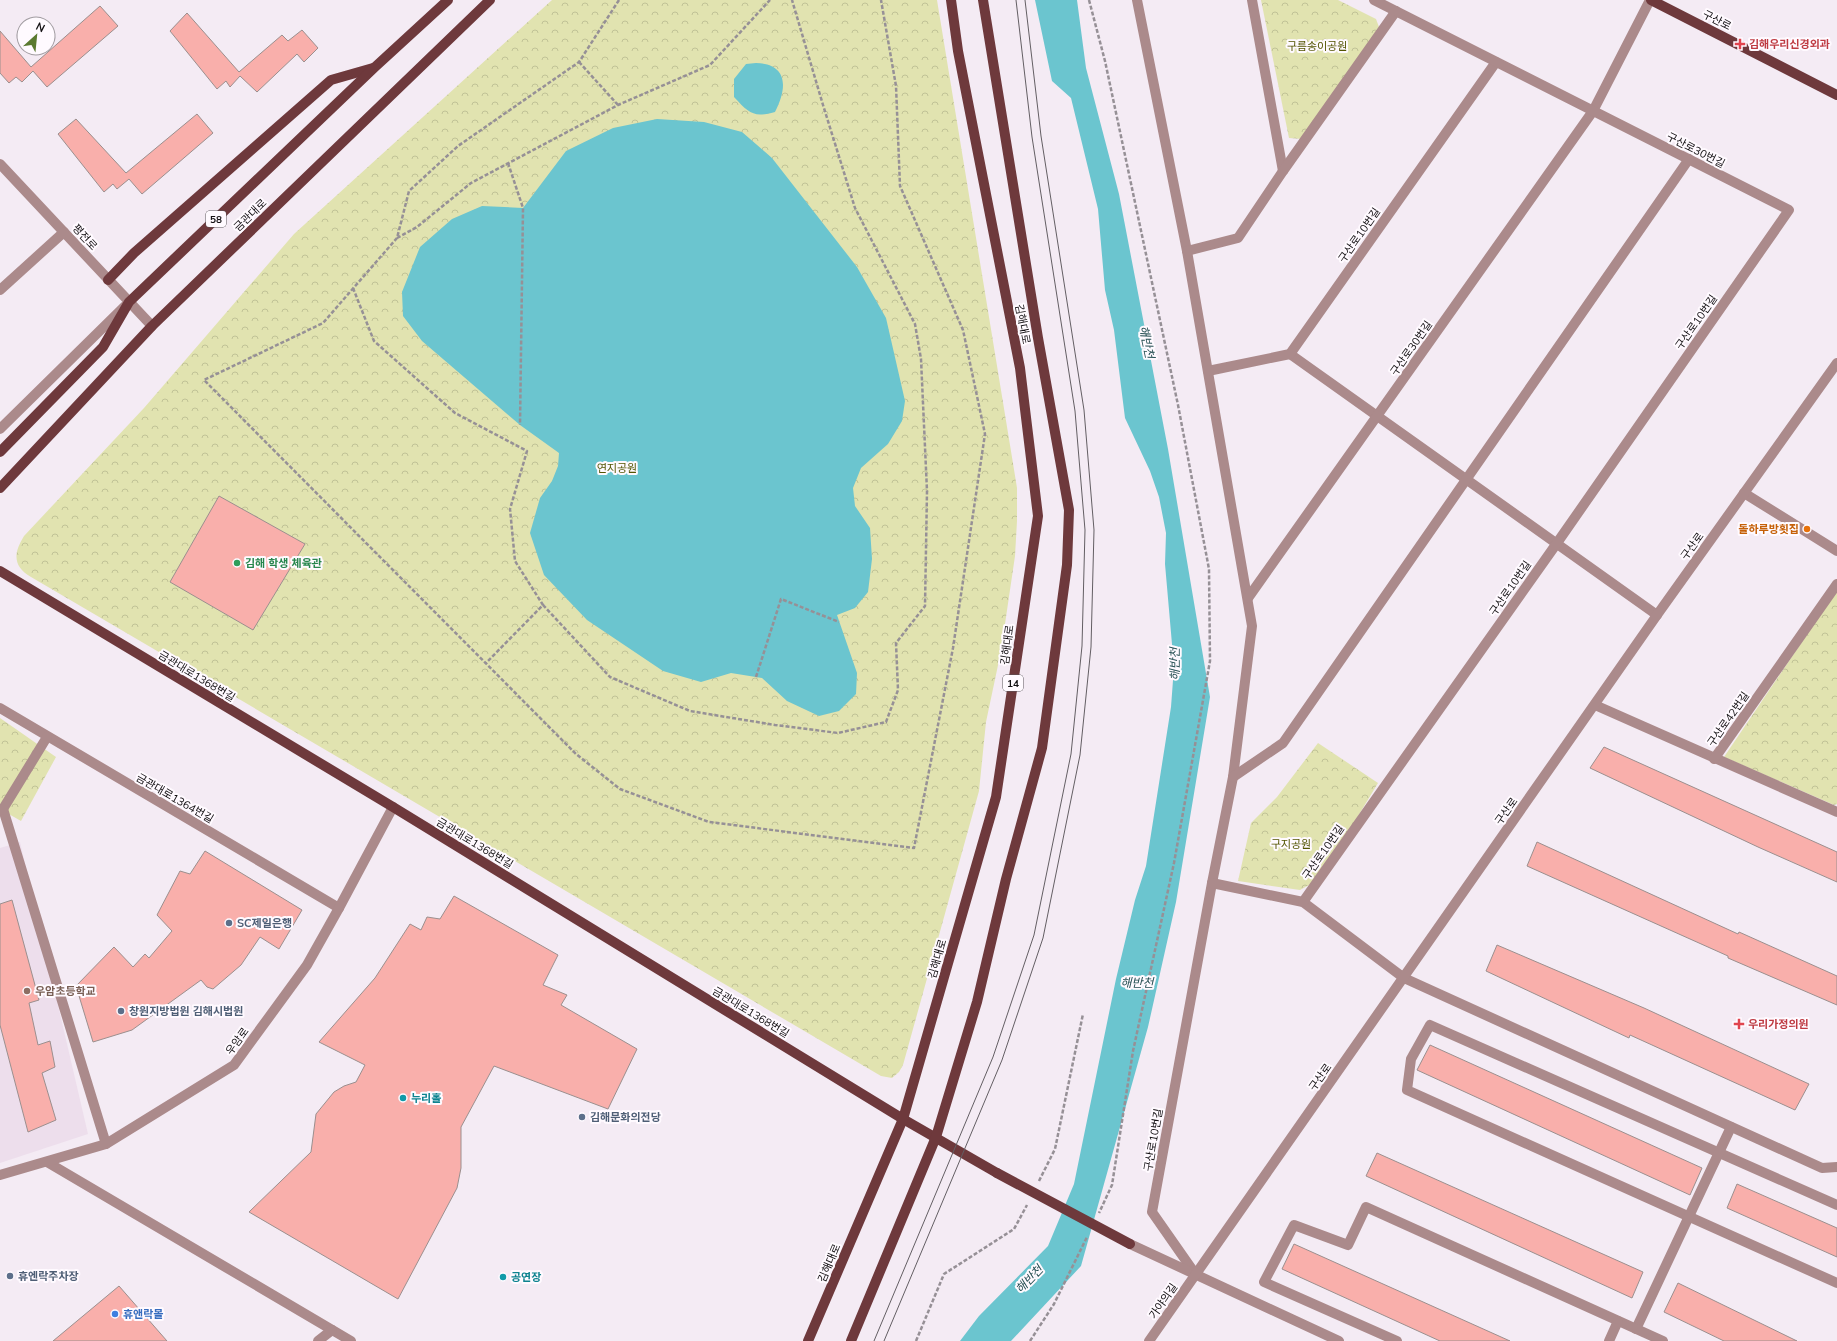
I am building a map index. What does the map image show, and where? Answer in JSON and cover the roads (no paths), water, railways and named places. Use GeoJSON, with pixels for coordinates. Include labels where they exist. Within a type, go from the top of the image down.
{"type":"FeatureCollection","features":[{"type":"Feature","properties":{"kind":"main road","name":"금관대로"},"geometry":{"type":"LineString","coordinates":[[0,452],[103,347],[129,302],[375,67],[448,0]]}},
{"type":"Feature","properties":{"kind":"main road","name":"금관대로"},"geometry":{"type":"LineString","coordinates":[[0,488],[152,326],[490,0]]}},
{"type":"Feature","properties":{"kind":"main road","name":"김해대로"},"geometry":{"type":"LineString","coordinates":[[808,1341],[903,1119],[996,797],[1038,516],[1020,368],[958,52],[951,0]]}},
{"type":"Feature","properties":{"kind":"main road","name":"김해대로"},"geometry":{"type":"LineString","coordinates":[[851,1341],[936,1137],[977,1002],[1006,879],[1042,748],[1067,566],[1069,510],[1038,338],[983,0]]}},
{"type":"Feature","properties":{"kind":"main road","name":"구산로"},"geometry":{"type":"LineString","coordinates":[[1650,0],[1837,95]]}},
{"type":"Feature","properties":{"kind":"main road"},"geometry":{"type":"LineString","coordinates":[[108,280],[134,253],[331,80],[375,67]]}},
{"type":"Feature","properties":{"kind":"main road","name":"금관대로1368번길"},"geometry":{"type":"LineString","coordinates":[[0,571],[393,807],[903,1119],[997,1173],[1130,1244]]}},
{"type":"Feature","properties":{"kind":"street","name":"구산로10번길"},"geometry":{"type":"LineString","coordinates":[[1137,0],[1187,251],[1252,626],[1233,777],[1212,883],[1152,1212],[1196,1275]]}},
{"type":"Feature","properties":{"kind":"street"},"geometry":{"type":"LineString","coordinates":[[1252,0],[1283,171]]}},
{"type":"Feature","properties":{"kind":"street","name":"구산로30번길"},"geometry":{"type":"LineString","coordinates":[[1374,0],[1789,210]]}},
{"type":"Feature","properties":{"kind":"street","name":"구산로30번길"},"geometry":{"type":"LineString","coordinates":[[1248,598],[1593,111],[1650,0]]}},
{"type":"Feature","properties":{"kind":"street"},"geometry":{"type":"LineString","coordinates":[[1187,251],[1238,238],[1283,171],[1396,11]]}},
{"type":"Feature","properties":{"kind":"street","name":"구산로10번길"},"geometry":{"type":"LineString","coordinates":[[1290,354],[1496,62]]}},
{"type":"Feature","properties":{"kind":"street"},"geometry":{"type":"LineString","coordinates":[[1233,777],[1283,742],[1689,160]]}},
{"type":"Feature","properties":{"kind":"street","name":"평전로"},"geometry":{"type":"LineString","coordinates":[[0,164],[152,326]]}},
{"type":"Feature","properties":{"kind":"street","name":"구산로10번길"},"geometry":{"type":"LineString","coordinates":[[1303,902],[1557,543],[1789,210]]}},
{"type":"Feature","properties":{"kind":"street"},"geometry":{"type":"LineString","coordinates":[[0,290],[64,232]]}},
{"type":"Feature","properties":{"kind":"street"},"geometry":{"type":"LineString","coordinates":[[0,429],[129,302]]}},
{"type":"Feature","properties":{"kind":"street"},"geometry":{"type":"LineString","coordinates":[[1208,371],[1290,354],[1657,615]]}},
{"type":"Feature","properties":{"kind":"street","name":"구산로"},"geometry":{"type":"LineString","coordinates":[[1196,1275],[1657,615],[1837,363]]}},
{"type":"Feature","properties":{"kind":"street"},"geometry":{"type":"LineString","coordinates":[[1744,493],[1837,551]]}},
{"type":"Feature","properties":{"kind":"street","name":"구산로42번길"},"geometry":{"type":"LineString","coordinates":[[1595,705],[1714,759],[1837,584]]}},
{"type":"Feature","properties":{"kind":"street","name":"금관대로1364번길"},"geometry":{"type":"LineString","coordinates":[[0,708],[339,908]]}},
{"type":"Feature","properties":{"kind":"street"},"geometry":{"type":"LineString","coordinates":[[47,737],[2,810],[106,1144]]}},
{"type":"Feature","properties":{"kind":"street"},"geometry":{"type":"LineString","coordinates":[[1714,759],[1837,812]]}},
{"type":"Feature","properties":{"kind":"street","name":"우암로"},"geometry":{"type":"LineString","coordinates":[[0,1175],[106,1144],[234,1065],[307,964],[393,807]]}},
{"type":"Feature","properties":{"kind":"street"},"geometry":{"type":"LineString","coordinates":[[1212,883],[1303,902],[1404,978],[1822,1168],[1837,1167]]}},
{"type":"Feature","properties":{"kind":"street"},"geometry":{"type":"LineString","coordinates":[[1837,1204],[1430,1025],[1411,1059],[1407,1090],[1837,1283]]}},
{"type":"Feature","properties":{"kind":"street"},"geometry":{"type":"LineString","coordinates":[[1636,1329],[1690,1218],[1731,1127]]}},
{"type":"Feature","properties":{"kind":"street"},"geometry":{"type":"LineString","coordinates":[[47,1162],[351,1341]]}},
{"type":"Feature","properties":{"kind":"street"},"geometry":{"type":"LineString","coordinates":[[1397,1341],[1264,1282],[1294,1225],[1348,1245],[1366,1208],[1663,1341]]}},
{"type":"Feature","properties":{"kind":"street"},"geometry":{"type":"LineString","coordinates":[[1130,1244],[1339,1341]]}},
{"type":"Feature","properties":{"kind":"street","name":"가야의길"},"geometry":{"type":"LineString","coordinates":[[1149,1341],[1196,1275]]}},
{"type":"Feature","properties":{"kind":"street"},"geometry":{"type":"LineString","coordinates":[[1609,1341],[1618,1321]]}},
{"type":"Feature","properties":{"kind":"street"},"geometry":{"type":"LineString","coordinates":[[318,1341],[332,1330]]}},
{"type":"Feature","properties":{"kind":"water","name":"해반천"},"geometry":{"type":"Polygon","coordinates":[[[1035,0],[1077,0],[1086,68],[1119,194],[1168,449],[1210,697],[1176,902],[1148,1027],[1081,1266],[1011,1341],[960,1341],[979,1316],[1048,1246],[1074,1184],[1116,979],[1135,900],[1146,866],[1171,707],[1174,667],[1165,564],[1166,533],[1159,497],[1150,471],[1125,418],[1114,330],[1105,290],[1098,209],[1071,98],[1052,81],[1035,0]]]}},
{"type":"Feature","properties":{"kind":"water"},"geometry":{"type":"Polygon","coordinates":[[[746,64],[767,64],[775,68],[780,73],[783,87],[782,95],[775,112],[768,114],[752,113],[734,97],[734,79],[746,64]]]}},
{"type":"Feature","properties":{"kind":"water"},"geometry":{"type":"Polygon","coordinates":[[[657,119],[704,122],[742,132],[772,158],[857,267],[886,318],[905,401],[902,421],[888,444],[861,468],[853,488],[855,506],[870,528],[872,559],[868,592],[855,608],[837,615],[857,673],[856,694],[839,711],[819,716],[787,701],[762,678],[731,673],[701,682],[663,671],[587,620],[544,575],[530,533],[540,498],[552,481],[558,466],[559,453],[520,425],[422,341],[403,316],[402,292],[420,247],[452,219],[482,206],[523,208],[566,151],[613,128],[657,119]]]}},
{"type":"Feature","properties":{"kind":"tram line"},"geometry":{"type":"LineString","coordinates":[[874,1341],[993,1057],[1034,935],[1071,754],[1082,646],[1085,530],[1075,411],[1032,137],[1016,0]]}},
{"type":"Feature","properties":{"kind":"tram line"},"geometry":{"type":"LineString","coordinates":[[884,1341],[1002,1060],[1043,938],[1080,755],[1091,647],[1094,530],[1084,410],[1041,136],[1025,0]]}},
{"type":"Feature","properties":{"kind":"place","name":"김해우리신경외과"},"geometry":{"type":"Point","coordinates":[1740,44]}},
{"type":"Feature","properties":{"kind":"place","name":"돌하루방횟집"},"geometry":{"type":"Point","coordinates":[1807,529]}},
{"type":"Feature","properties":{"kind":"place","name":"김해 학생 체육관"},"geometry":{"type":"Point","coordinates":[237,563]}},
{"type":"Feature","properties":{"kind":"place","name":"SC제일은행"},"geometry":{"type":"Point","coordinates":[229,923]}},
{"type":"Feature","properties":{"kind":"place","name":"우암초등학교"},"geometry":{"type":"Point","coordinates":[27,991]}},
{"type":"Feature","properties":{"kind":"place","name":"창원지방법원 김해시법원"},"geometry":{"type":"Point","coordinates":[121,1011]}},
{"type":"Feature","properties":{"kind":"place","name":"우리가정의원"},"geometry":{"type":"Point","coordinates":[1739,1024]}},
{"type":"Feature","properties":{"kind":"place","name":"누리홀"},"geometry":{"type":"Point","coordinates":[403,1098]}},
{"type":"Feature","properties":{"kind":"place","name":"김해문화의전당"},"geometry":{"type":"Point","coordinates":[582,1117]}},
{"type":"Feature","properties":{"kind":"place","name":"휴엔락주차장"},"geometry":{"type":"Point","coordinates":[10,1276]}},
{"type":"Feature","properties":{"kind":"place","name":"공연장"},"geometry":{"type":"Point","coordinates":[503,1277]}},
{"type":"Feature","properties":{"kind":"place","name":"휴앤락몰"},"geometry":{"type":"Point","coordinates":[115,1314]}},
{"type":"Feature","properties":{"kind":"park label","name":"구름송이공원"},"geometry":{"type":"Point","coordinates":[1317,46]}},
{"type":"Feature","properties":{"kind":"park label","name":"연지공원"},"geometry":{"type":"Point","coordinates":[617,468]}},
{"type":"Feature","properties":{"kind":"park label","name":"구지공원"},"geometry":{"type":"Point","coordinates":[1291,844]}}]}
